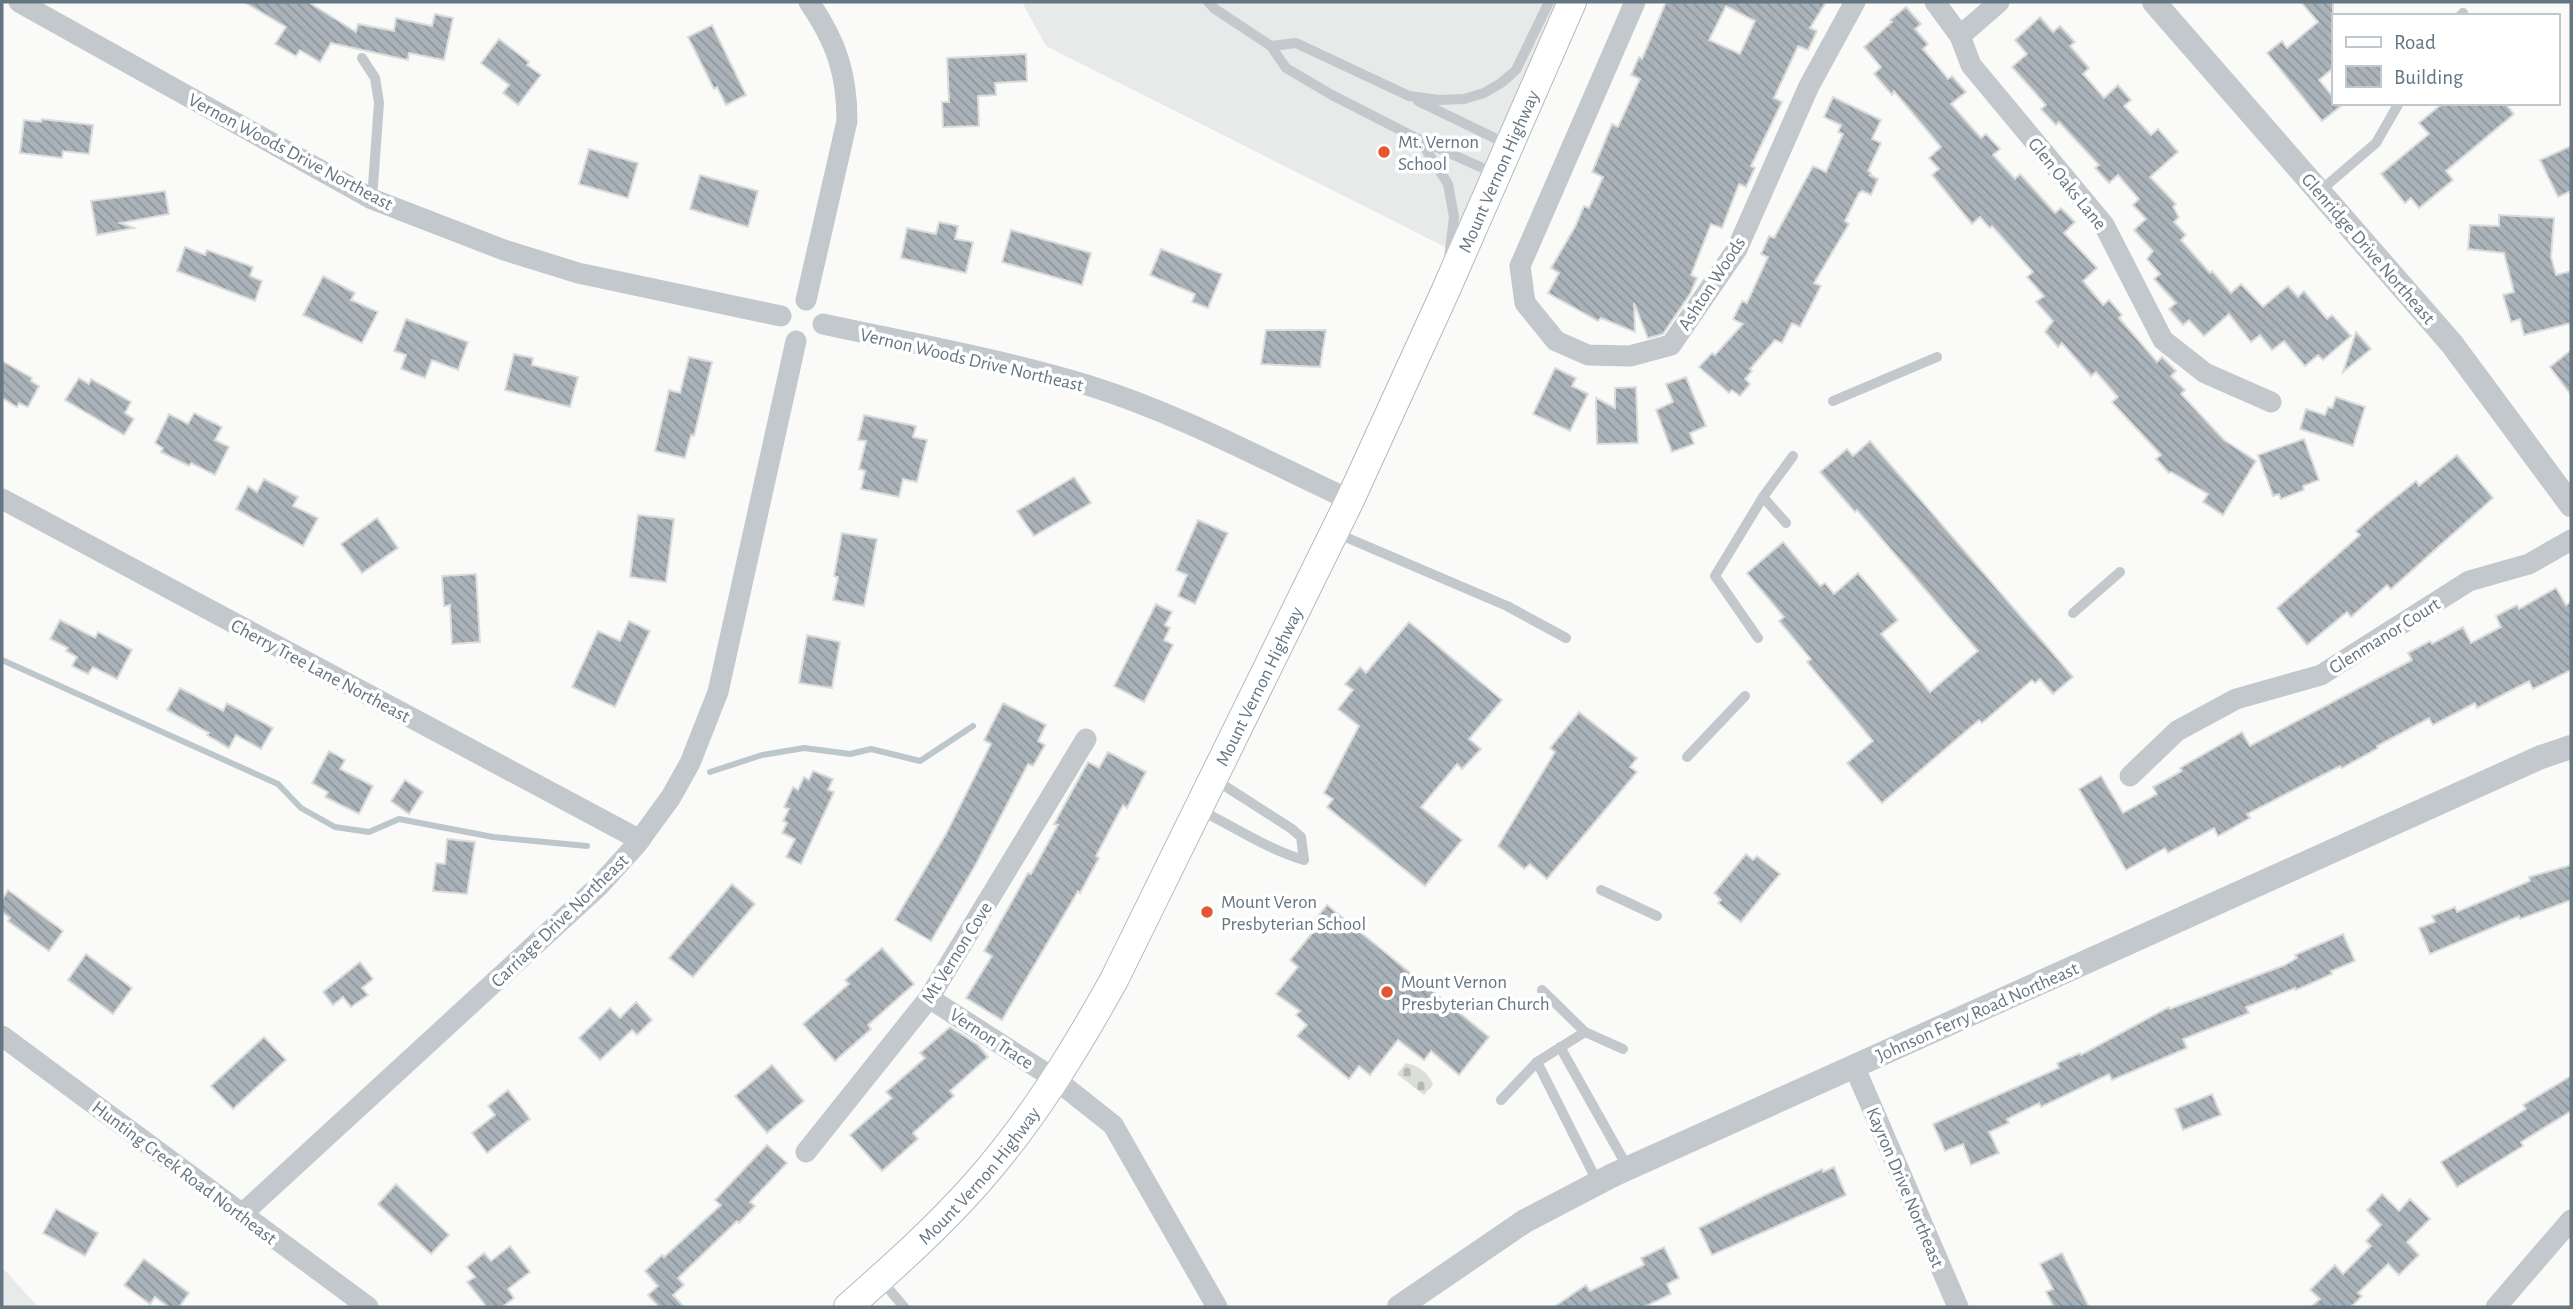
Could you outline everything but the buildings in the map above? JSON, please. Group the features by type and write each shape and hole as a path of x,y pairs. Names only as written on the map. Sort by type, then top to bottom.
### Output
{"main road":[{"name":"Mount Vernon Highway","path":"848,1307 976,1184 1032,1114 1076,1048 1114,980 1350,500 1572,2"}],"street":[{"name":"Vernon Woods Drive Northeast","path":"19,2 372,199 504,250 578,273 781,316"},
{"path":"806,300 847,112 843,71 827,29 809,2"},
{"name":"Ashton Woods","path":"1635,2 1520,266 1525,303 1556,341 1588,355 1629,356 1671,345 1737,249 1808,86 1855,2"},
{"name":"Glen Oaks Lane","path":"1936,2 1960,36 1971,65 2104,225 2163,340 2205,373 2271,402"},
{"path":"1960,36 1999,2"},
{"name":"Glenridge Drive Northeast","path":"2154,2 2452,344 2571,505"},
{"path":"793,300 806,300 818,307 823,324 818,335 796,341 783,329 781,316 793,300"},
{"name":"Vernon Woods Drive Northeast","path":"823,324 1010,364 1089,386 1171,418 1350,500"},
{"name":"Carriage Drive Northeast","path":"242,1214 599,886 640,840 671,797 690,763 718,692 796,341"},
{"name":"Cherry Tree Lane Northeast","path":"2,499 640,840"},
{"name":"Glenmanor Court","path":"2130,776 2177,731 2236,699 2322,675 2469,581 2529,564 2571,540"},
{"name":"Mt Vernon Cove","path":"806,1152 929,998 1086,739"},
{"name":"Johnson Ferry Road Northeast","path":"1399,1307 1525,1222 1628,1168 2529,762 2571,747"},
{"name":"Vernon Trace","path":"929,998 1055,1079 1113,1125 1217,1307"},
{"name":"Hunting Creek Road Northeast","path":"2,1036 368,1307"},
{"name":"Kayron Drive Northeast","path":"1854,1066 1958,1307"},
{"path":"2496,1307 2571,1220"}],"lane":[{"path":"1208,2 1271,47 1286,68 1420,140 1497,174"},
{"path":"1409,96 1439,100 1464,99 1484,93 1501,83 1516,70 1549,2"},
{"path":"1271,47 1296,43 1510,145"},
{"path":"362,58 375,78 379,103 372,199"},
{"path":"2320,191 2376,143 2398,105"},
{"path":"1420,140 1448,184 1454,217 1445,292"},
{"path":"1833,401 1937,357"},
{"path":"1758,638 1715,576 1763,497 1793,456"},
{"path":"1763,497 1786,523"},
{"path":"1334,531 1507,606 1566,638"},
{"path":"2073,613 2120,572"},
{"path":"1687,757 1745,696"},
{"path":"1198,809 1248,833 1276,851 1304,860 1301,837 1292,828 1213,778"},
{"path":"1601,890 1657,916"},
{"path":"1542,990 1585,1032 1623,1049"},
{"path":"1501,1100 1537,1062 1585,1032"},
{"path":"1560,1047 1628,1168"},
{"path":"1537,1062 1598,1183"},
{"path":"880,1279 904,1307"}],"shaded area":[{"name":"Mt. Vernon School","path":"1022,2 1574,2 1467,258 1046,46"},
{"path":"2,1267 38,1307 2,1307"}],"green space":[{"path":"1406,1063 1422,1070 1431,1080 1433,1085 1424,1095 1397,1074"}],"waterway":[{"path":"2,660 278,784 301,808 335,827 369,832 399,819 493,837 587,846"},
{"path":"710,772 762,755 804,748 850,754 871,749 920,761 973,726"}],"place":[{"name":"Mt. Vernon School","path":"1384,152"},
{"name":"Mount Veron Presbyterian School","path":"1207,912"},
{"name":"Mount Vernon Presbyterian Church","path":"1387,992"}]}
